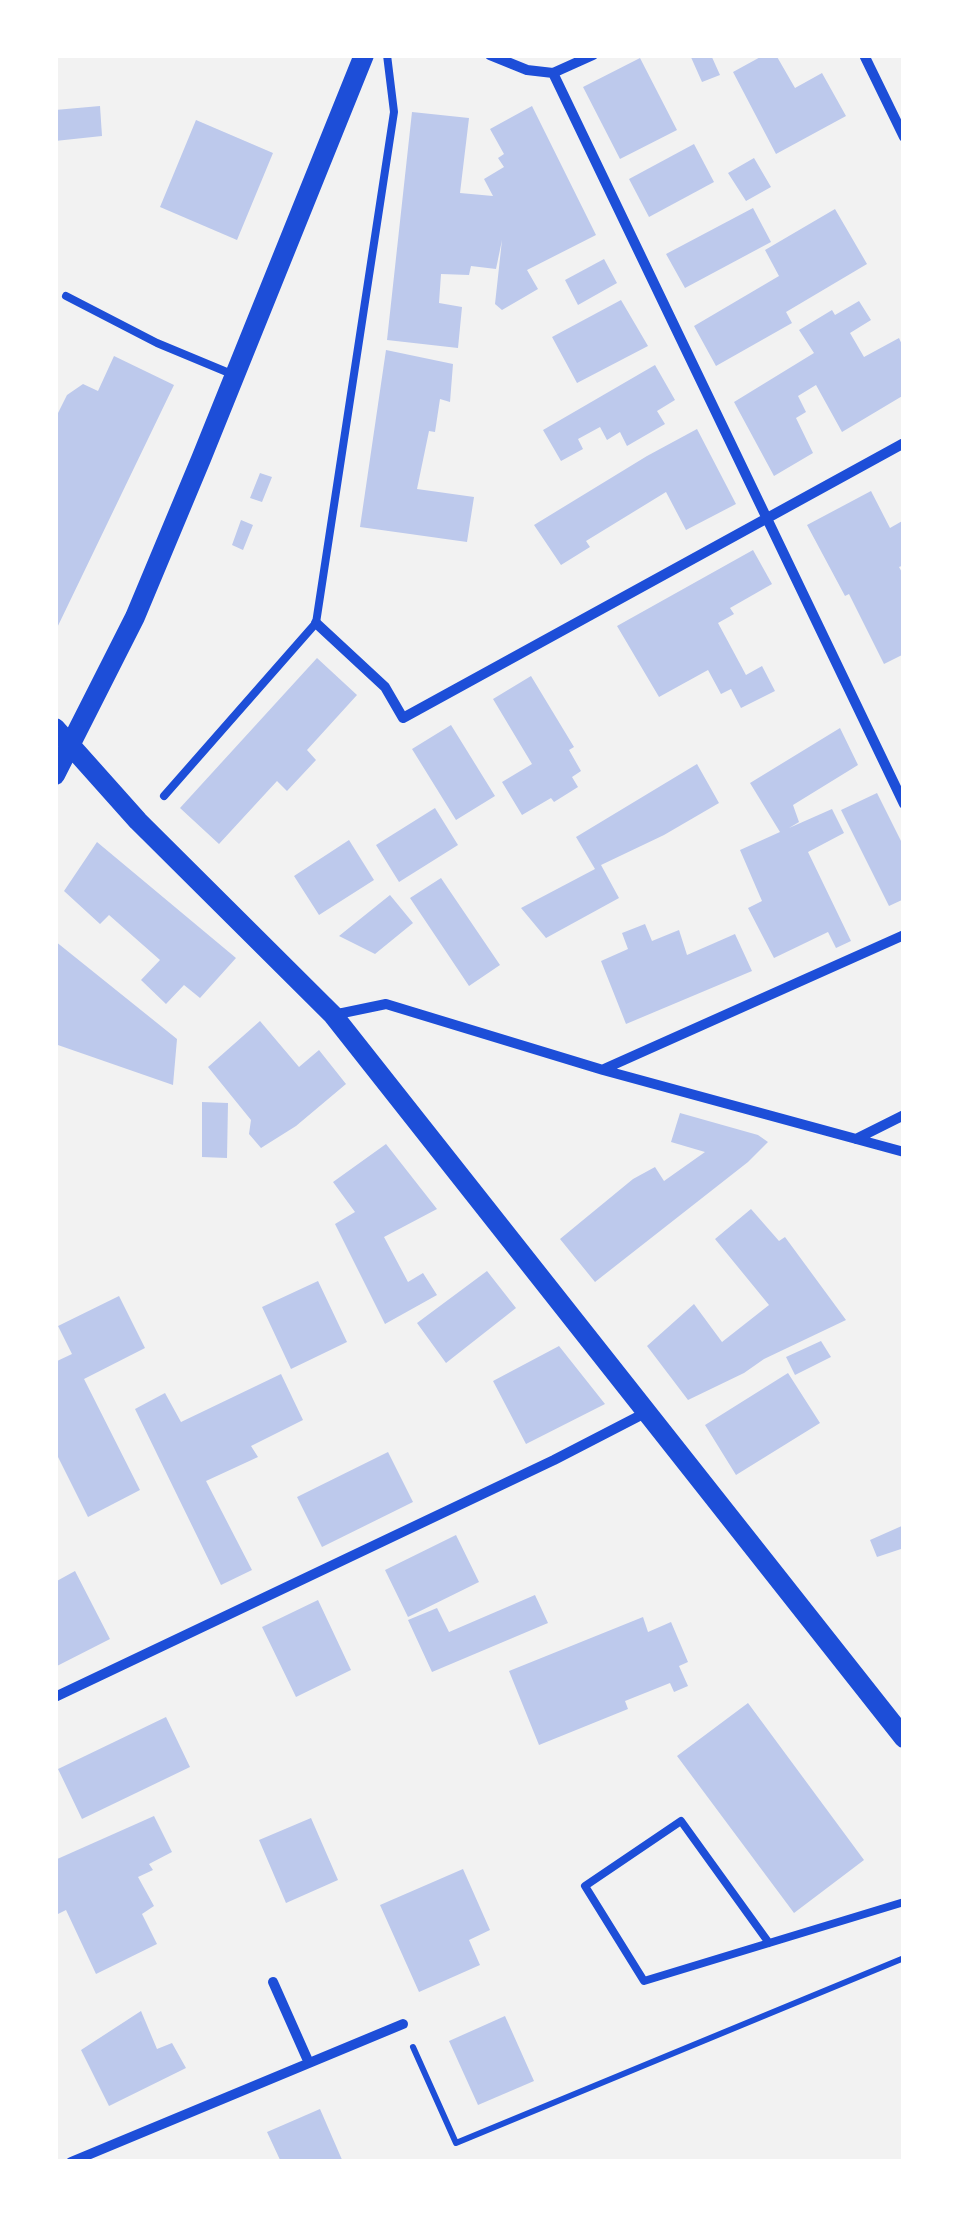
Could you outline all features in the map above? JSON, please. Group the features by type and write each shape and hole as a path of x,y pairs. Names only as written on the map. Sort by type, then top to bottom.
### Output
{"main road":[{"path":"55,774 122,645 364,55"},
{"path":"55,728 138,822 333,1015 904,1738"}],"street":[{"path":"490,55 528,70 553,73 592,55"},
{"path":"864,55 904,137"},
{"path":"553,73 904,804"},
{"path":"316,623 386,687 403,718 904,443"},
{"path":"603,1070 904,935"},
{"path":"333,1015 386,1004 603,1070 904,1152"},
{"path":"855,1139 904,1115"},
{"path":"55,1697 554,1460 645,1412"},
{"path":"274,1982 309,2063"},
{"path":"70,2162 403,2024"}],"lane":[{"path":"164,796 316,623 394,112 387,55"},
{"path":"66,296 157,343 235,375"},
{"path":"769,1944 680,1821 585,1886 644,1981 769,1944 904,1902"}],"path":[{"path":"403,2024 456,2143 904,1958"}],"building":[{"path":"690,55 711,55 720,75 702,82"},
{"path":"764,55 776,55 795,88 822,73 846,116 776,154 733,72"},
{"path":"640,58 677,130 620,159 583,87"},
{"path":"100,106 102,136 55,141 55,110"},
{"path":"532,106 596,235 527,270 538,289 502,310 495,304 502,240 496,269 471,266 469,275 441,274 439,303 462,307 458,348 387,340 412,112 469,118 460,193 493,196 484,179 504,167 498,158 504,154 490,129"},
{"path":"196,120 273,153 237,240 160,207"},
{"path":"694,144 714,182 649,217 629,179"},
{"path":"754,158 771,187 746,201 728,173"},
{"path":"753,208 771,242 685,288 666,254"},
{"path":"835,209 867,264 786,312 792,323 716,366 694,326 779,276 765,250"},
{"path":"604,259 617,283 578,305 565,280"},
{"path":"621,300 648,346 577,383 552,337"},
{"path":"859,301 871,320 850,333 864,357 899,338 904,349 904,395 842,432 816,385 798,396 806,412 796,418 813,453 774,476 734,402 814,353 799,330 832,310 835,315"},
{"path":"386,350 453,364 450,402 440,399 435,432 429,431 417,489 474,497 467,542 360,527"},
{"path":"114,356 174,385 55,632 55,419 67,395 83,384 98,391"},
{"path":"655,365 675,400 657,411 665,424 627,446 620,432 607,440 600,427 578,439 583,449 561,461 543,430"},
{"path":"697,429 736,504 686,530 666,492 586,541 590,547 561,565 534,525"},
{"path":"260,473 272,477 262,502 250,498"},
{"path":"871,491 890,528 904,520 904,565 899,567 904,576 904,654 884,664 849,594 845,596 807,525"},
{"path":"241,520 253,525 243,550 232,545"},
{"path":"753,550 772,584 730,608 734,614 718,623 746,675 762,666 775,691 741,708 731,689 721,694 708,670 659,697 617,626"},
{"path":"317,658 357,695 307,750 316,760 287,791 277,781 219,844 180,808"},
{"path":"531,676 574,747 569,750 581,771 572,777 578,787 522,815 502,782 532,764 493,699"},
{"path":"451,725 495,796 456,820 412,749"},
{"path":"840,728 858,765 793,805 799,822 789,828 832,809 844,833 808,852 851,941 836,948 828,932 774,958 748,908 762,901 740,850 780,832 750,783"},
{"path":"697,764 719,803 601,865 619,898 546,938 521,908 595,869 576,837"},
{"path":"877,793 904,847 904,899 889,906 841,810"},
{"path":"435,808 458,845 399,882 376,845"},
{"path":"349,840 374,880 319,915 294,876"},
{"path":"97,842 236,958 200,998 184,985 166,1004 141,980 160,960 109,915 100,924 64,891"},
{"path":"441,878 500,965 469,986 410,898"},
{"path":"390,895 413,923 375,954 339,936"},
{"path":"645,924 652,941 679,930 687,955 735,934 752,971 626,1024 601,961 628,949 622,933"},
{"path":"55,941 177,1039 173,1085 55,1044"},
{"path":"260,1021 299,1067 319,1050 346,1084 296,1126 261,1148 249,1134 251,1120 208,1067"},
{"path":"202,1102 228,1103 227,1158 202,1157"},
{"path":"680,1113 758,1135 768,1142 595,1282 560,1239 633,1179 655,1167 664,1181 705,1152 671,1142"},
{"path":"386,1144 437,1209 384,1237 408,1282 423,1273 437,1295 385,1324 335,1224 355,1212 333,1182"},
{"path":"751,1209 779,1241 785,1237 846,1320 688,1400 647,1346 694,1304 722,1342 769,1305 715,1239"},
{"path":"487,1271 516,1308 446,1363 417,1323"},
{"path":"318,1281 347,1342 291,1369 262,1307"},
{"path":"119,1296 145,1348 84,1379 140,1490 88,1517 55,1451 55,1362 72,1354 58,1326"},
{"path":"821,1341 831,1357 795,1375 786,1357"},
{"path":"559,1346 605,1404 526,1444 493,1381"},
{"path":"788,1373 820,1423 736,1475 705,1425"},
{"path":"281,1374 303,1420 251,1446 258,1457 206,1481 252,1570 221,1585 135,1409 165,1393 181,1422"},
{"path":"388,1452 413,1502 322,1547 297,1497"},
{"path":"904,1525 904,1548 877,1557 870,1540"},
{"path":"456,1535 479,1582 408,1617 385,1570"},
{"path":"75,1571 110,1639 55,1667 55,1582"},
{"path":"535,1595 548,1623 432,1672 408,1620 437,1608 449,1632"},
{"path":"318,1600 351,1670 296,1697 262,1627"},
{"path":"643,1617 648,1632 671,1622 688,1662 679,1666 688,1686 674,1692 670,1683 625,1701 628,1709 539,1745 509,1671"},
{"path":"748,1703 864,1860 794,1913 677,1756"},
{"path":"166,1717 190,1767 82,1819 58,1769"},
{"path":"154,1816 172,1852 149,1864 153,1870 138,1877 154,1906 142,1914 157,1944 96,1974 66,1910 58,1914 55,1907 55,1860"},
{"path":"311,1818 338,1880 286,1903 259,1840"},
{"path":"463,1869 490,1930 469,1940 480,1965 419,1992 380,1905"},
{"path":"141,2011 157,2049 172,2043 186,2068 109,2106 81,2050"},
{"path":"505,2016 534,2081 478,2105 449,2041"},
{"path":"320,2109 343,2162 281,2162 267,2132"}]}
